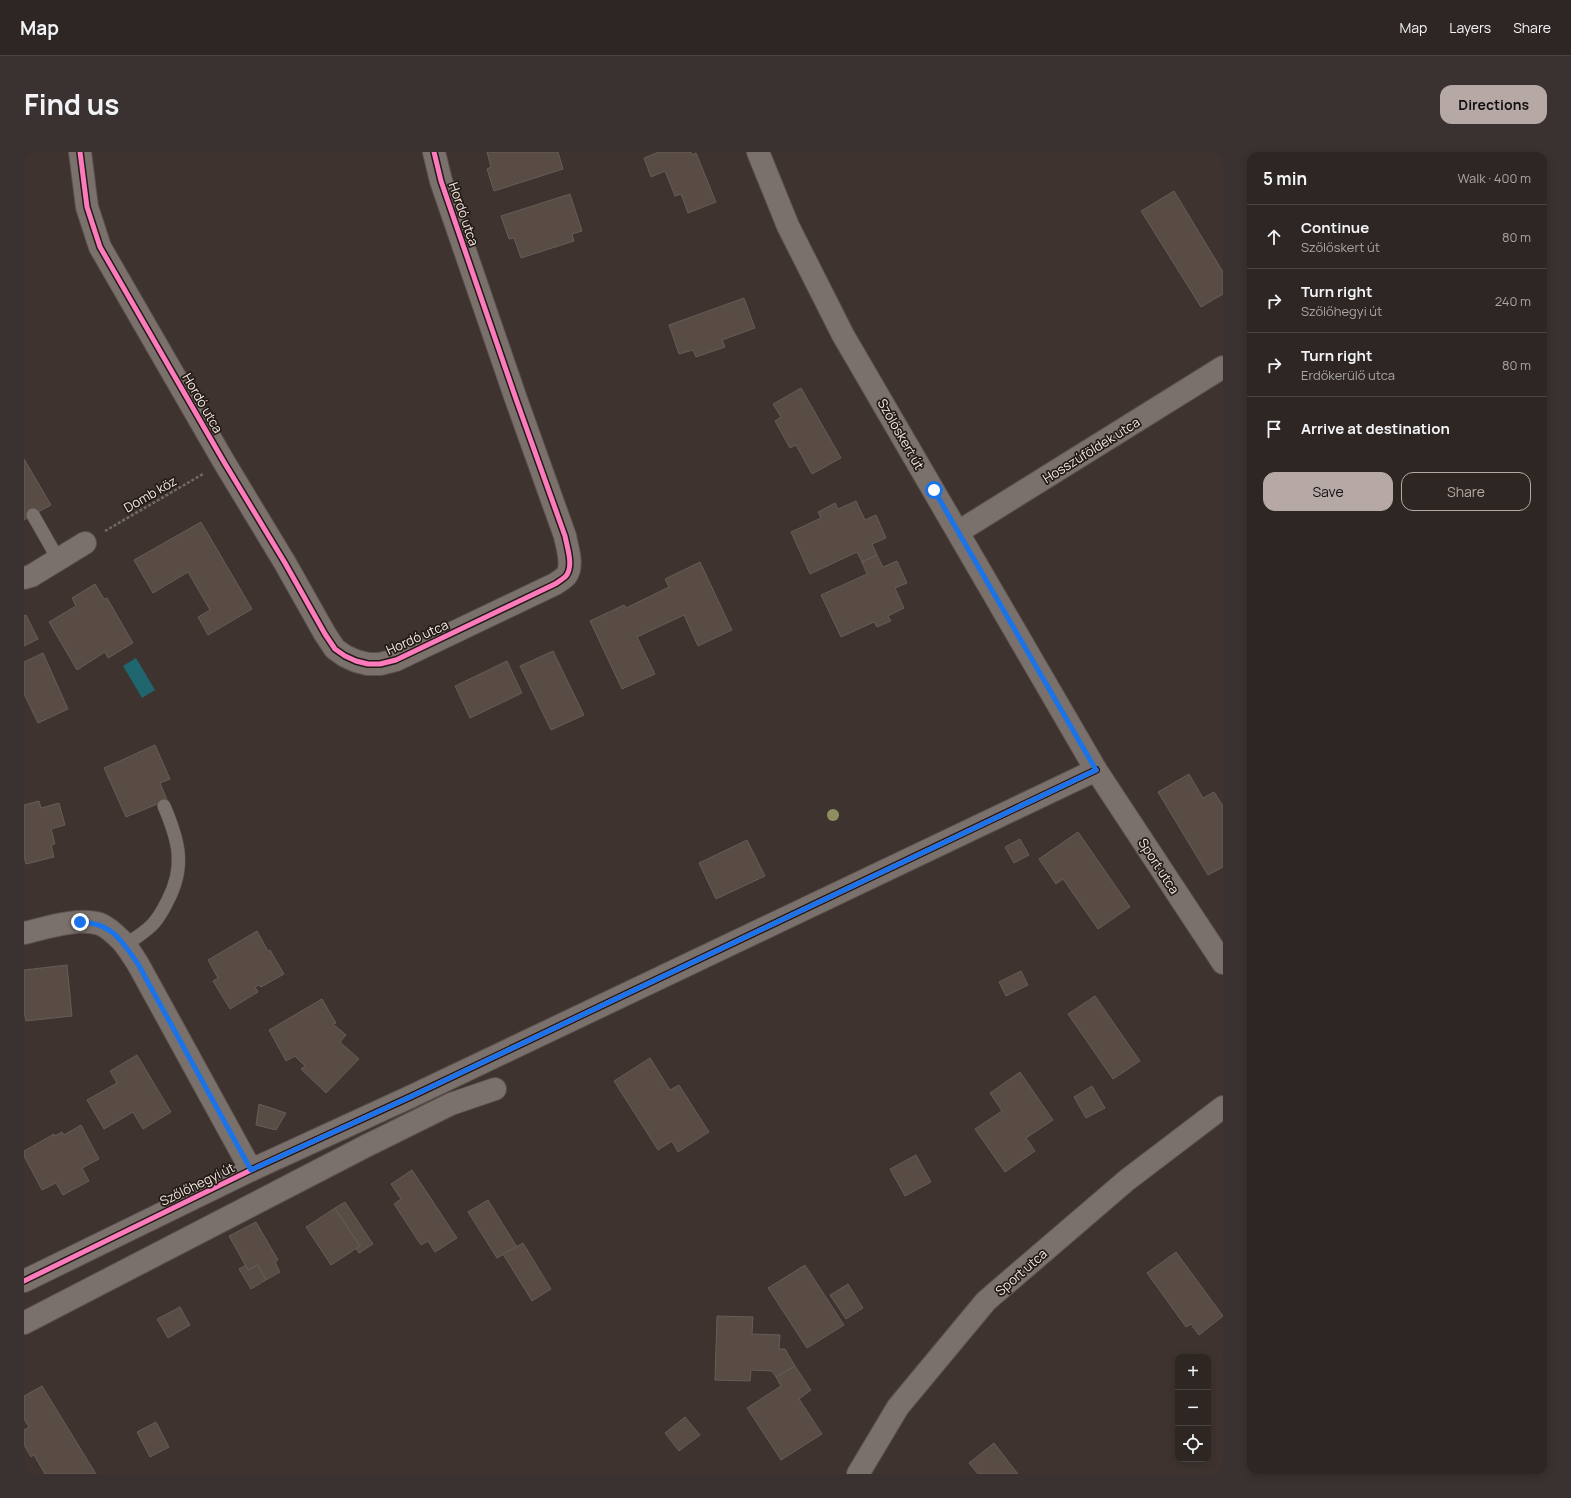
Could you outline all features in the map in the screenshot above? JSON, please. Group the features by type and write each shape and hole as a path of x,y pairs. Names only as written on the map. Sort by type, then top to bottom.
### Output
{"street":[{"name":"Hordó utca","path":"80,152 87,207 100,247 325,634 336,649 345,656 368,664 380,664 396,660 555,584 566,577 568,570 569,561 565,536 441,181 434,152"},
{"name":"Szőlőskert út","path":"758,152 788,226 843,336 1096,770"},
{"name":"Hosszúföldek utca","path":"958,532 1223,367"},
{"path":"24,578 31,576 85,543"},
{"name":"Sport utca","path":"1096,770 1223,963"},
{"name":"Szőlőhegyi út","path":"24,1281 251,1170 424,1090 1096,770"},
{"path":"24,933 72,923 92,922 110,930 125,945 138,964 251,1170"},
{"path":"24,1323 366,1146 451,1104 495,1089"},
{"name":"Sport utca","path":"858,1474 898,1407 986,1301 1127,1180 1223,1107"}],"lane":[{"path":"33,515 58,559"},
{"path":"125,945 153,925 166,906 178,878 179,850 173,827 164,806"}],"water":[{"path":"136,658 155,690 142,698 123,666"}],"building":[{"path":"487,152 558,152 563,169 494,191 487,169 491,167"},
{"path":"659,152 691,152 692,155 696,153 716,202 688,213 681,194 675,196 665,171 651,177 644,158"},
{"path":"1174,191 1223,272 1223,294 1201,307 1141,211"},
{"path":"570,194 582,231 572,234 574,241 521,258 514,238 509,239 501,216"},
{"path":"744,298 755,328 722,340 725,347 696,357 693,350 679,354 669,325"},
{"path":"801,388 841,458 812,474 796,445 790,448 775,421 781,417 773,404"},
{"path":"24,459 51,505 24,520"},
{"path":"856,501 865,520 876,515 886,538 872,544 877,555 862,562 857,552 810,574 791,532 821,518 818,512 835,503 838,509"},
{"path":"201,522 252,609 208,635 198,617 210,610 188,572 153,593 134,560"},
{"path":"877,555 883,567 897,561 907,583 895,588 904,608 888,616 891,621 877,627 874,622 841,637 821,595 867,574 862,562"},
{"path":"700,562 732,630 698,646 684,615 637,637 655,674 622,689 590,621 624,605 626,608 669,587 665,579"},
{"path":"95,584 104,599 107,598 133,643 108,658 105,652 77,670 49,622 76,606 72,598"},
{"path":"26,615 38,639 24,646 24,616"},
{"path":"553,651 584,715 551,730 520,666"},
{"path":"43,653 68,709 38,723 24,694 24,662"},
{"path":"507,661 522,693 470,718 455,686"},
{"path":"155,745 170,779 160,783 167,800 126,817 104,768"},
{"path":"1189,774 1203,798 1214,792 1223,806 1223,867 1208,875 1158,792"},
{"path":"39,801 41,808 59,803 65,825 51,829 55,844 51,845 54,857 26,864 24,856 24,805"},
{"path":"1078,832 1130,907 1098,929 1063,879 1056,884 1039,859"},
{"path":"1020,839 1029,855 1014,863 1005,847"},
{"path":"747,840 765,876 716,899 699,863"},
{"path":"257,931 268,951 270,950 284,974 261,987 259,985 255,987 258,992 230,1009 213,981 218,978 208,960"},
{"path":"67,965 72,1016 26,1021 24,1011 24,970"},
{"path":"1021,971 1028,985 1006,996 999,982"},
{"path":"1095,996 1140,1061 1113,1079 1068,1014"},
{"path":"322,999 336,1023 333,1024 346,1035 340,1042 359,1059 326,1093 301,1069 305,1066 295,1056 286,1061 269,1030"},
{"path":"137,1055 171,1112 143,1129 133,1112 104,1129 87,1100 117,1083 110,1071"},
{"path":"650,1058 670,1090 679,1085 709,1132 678,1152 672,1141 658,1150 614,1081"},
{"path":"1020,1072 1053,1120 1026,1138 1035,1151 1005,1172 975,1129 1002,1111 990,1093"},
{"path":"1092,1086 1105,1108 1086,1118 1074,1097"},
{"path":"259,1104 286,1113 276,1130 256,1125"},
{"path":"81,1125 99,1159 82,1168 89,1181 63,1195 56,1183 42,1190 24,1156 24,1151 54,1134 55,1136 62,1132 64,1135"},
{"path":"916,1155 931,1182 905,1196 890,1169"},
{"path":"412,1170 457,1238 435,1252 428,1241 421,1245 394,1204 401,1199 391,1184"},
{"path":"488,1200 517,1247 497,1258 468,1212"},
{"path":"345,1202 373,1244 359,1253 356,1248 360,1246 335,1208"},
{"path":"335,1208 360,1246 331,1265 306,1227"},
{"path":"256,1222 278,1260 275,1262 280,1272 266,1280 258,1265 248,1270 229,1236"},
{"path":"523,1243 551,1289 532,1301 503,1254"},
{"path":"1176,1252 1223,1316 1199,1335 1191,1324 1186,1327 1147,1273"},
{"path":"246,1265 248,1270 258,1265 266,1280 251,1289 239,1269"},
{"path":"805,1265 844,1325 807,1348 768,1288"},
{"path":"848,1284 863,1308 846,1319 830,1295"},
{"path":"180,1307 190,1325 168,1338 157,1319"},
{"path":"717,1316 753,1317 752,1334 780,1335 779,1349 785,1349 795,1366 776,1377 772,1371 751,1370 750,1381 715,1380"},
{"path":"795,1366 811,1390 799,1399 822,1434 781,1460 747,1408 781,1386 776,1377"},
{"path":"42,1386 96,1474 45,1474 34,1455 31,1457 24,1445 24,1430 29,1427 24,1419 24,1396"},
{"path":"685,1417 700,1435 679,1451 665,1433"},
{"path":"156,1422 169,1447 150,1457 137,1432"},
{"path":"994,1443 1018,1474 978,1474 969,1463"}],"cycle path":[{"path":"80,152 87,207 100,247 325,634 335,649 345,656 368,664 380,664 396,660 555,584 566,576 570,567 565,536 441,181 434,152"},
{"path":"24,1281 251,1170 410,1097 1096,770"}],"route":[{"path":"80,922 92,922 110,930 122,942 138,964 251,1170 410,1097 1096,770 934,490"}]}
